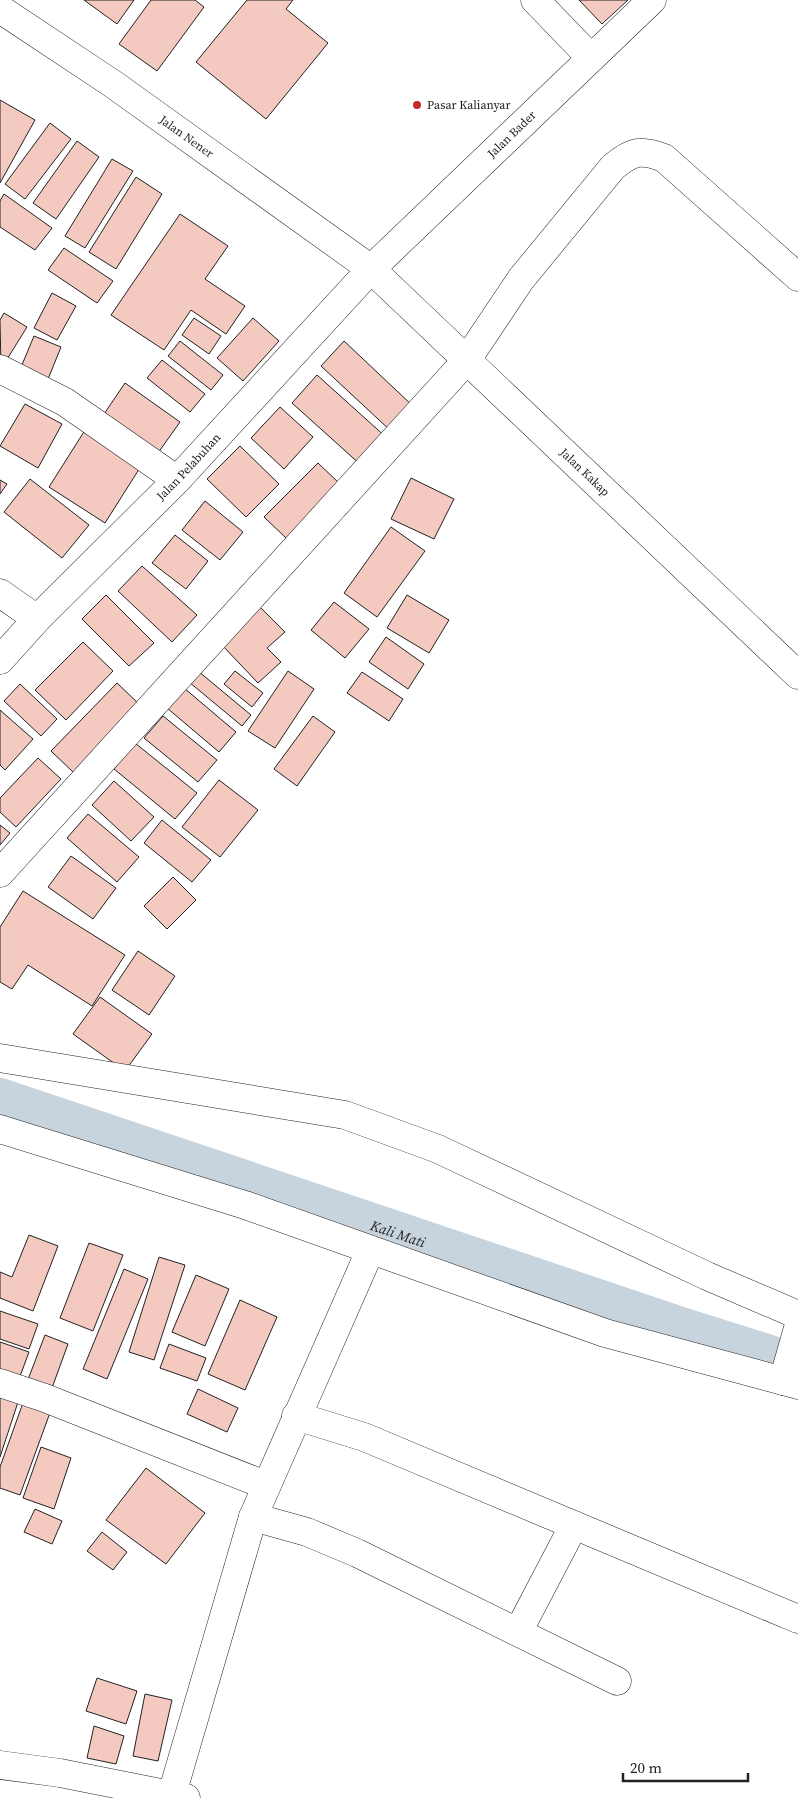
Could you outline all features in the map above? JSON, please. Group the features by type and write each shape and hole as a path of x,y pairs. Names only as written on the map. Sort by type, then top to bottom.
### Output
{"street":[{"path":"535,0 591,58"},
{"name":"Jalan Bader","path":"370,269 652,0"},
{"name":"Jalan Nener","path":"0,9 113,84 370,269"},
{"path":"0,872 466,361 521,279 613,167 623,158 637,152 646,152 664,158 798,278"},
{"name":"Jalan Kakap","path":"370,269 798,675"},
{"name":"Jalan Pelabuhan","path":"0,660 37,619 177,480 370,269"},
{"path":"0,369 65,402 177,480"},
{"path":"0,593 37,619"},
{"path":"0,1058 345,1115 438,1149 707,1276 798,1315"},
{"path":"0,1129 245,1205 605,1333 789,1378 798,1328"},
{"path":"0,1765 60,1773 179,1796 253,1517 265,1485 370,1251"},
{"path":"0,1384 45,1398 265,1485"},
{"path":"296,1416 364,1437 798,1619"},
{"path":"253,1517 337,1544 617,1681"},
{"path":"518,1632 574,1525"}],"building":[{"path":"84,0 134,0 117,24"},
{"path":"151,0 195,0 204,7 157,71 119,44"},
{"path":"247,0 293,0 286,9 328,43 266,119 196,62"},
{"path":"579,0 628,0 602,24"},
{"path":"0,100 35,120 0,183"},
{"path":"50,123 71,139 25,199 5,184"},
{"path":"77,141 99,157 56,219 33,203"},
{"path":"112,159 133,171 85,248 65,236"},
{"path":"136,177 162,194 116,269 89,252"},
{"path":"4,194 52,228 35,250 0,227 0,201"},
{"path":"180,214 228,246 205,279 245,306 226,334 191,310 164,350 111,315"},
{"path":"64,248 113,281 97,303 48,270"},
{"path":"52,293 76,306 57,340 34,328"},
{"path":"4,313 27,327 1,369 0,320"},
{"path":"194,318 221,336 209,354 182,335"},
{"path":"253,318 279,341 243,381 217,358"},
{"path":"34,336 61,347 46,384 19,372"},
{"path":"180,341 223,375 211,390 168,356"},
{"path":"344,341 415,408 392,432 321,366"},
{"path":"162,360 205,394 190,412 147,378"},
{"path":"317,375 387,438 362,466 292,403"},
{"path":"125,383 180,422 158,453 104,414"},
{"path":"25,404 62,424 38,468 0,446"},
{"path":"280,407 313,437 284,469 251,438"},
{"path":"87,427 143,463 105,523 49,487"},
{"path":"240,446 279,484 246,517 207,479"},
{"path":"318,463 340,484 286,538 264,517"},
{"path":"411,478 454,499 434,539 391,519"},
{"path":"30,479 89,525 62,558 4,512"},
{"path":"0,480 7,484 0,494"},
{"path":"205,501 243,532 220,560 182,530"},
{"path":"391,527 425,551 377,617 344,593"},
{"path":"175,535 208,561 186,589 152,563"},
{"path":"142,566 197,615 172,642 118,591"},
{"path":"106,595 154,643 129,666 82,619"},
{"path":"407,595 449,620 429,653 387,628"},
{"path":"334,602 369,629 345,658 311,630"},
{"path":"260,607 285,632 267,648 281,662 258,683 221,644"},
{"path":"386,637 424,664 408,689 369,662"},
{"path":"83,642 113,671 66,720 35,690"},
{"path":"198,671 251,715 242,726 189,682"},
{"path":"235,671 263,693 252,707 224,684"},
{"path":"288,671 314,689 275,748 248,731"},
{"path":"362,672 403,699 389,721 347,693"},
{"path":"117,683 139,704 73,772 51,751"},
{"path":"20,684 57,719 41,736 4,701"},
{"path":"184,688 236,732 219,752 167,708"},
{"path":"0,710 33,739 5,770 0,765"},
{"path":"163,716 217,760 198,782 144,738"},
{"path":"313,716 335,732 297,786 274,769"},
{"path":"135,743 197,793 175,819 114,769"},
{"path":"38,758 61,779 16,827 0,812 0,798"},
{"path":"219,780 258,810 220,857 182,827"},
{"path":"114,781 154,817 131,841 92,805"},
{"path":"88,814 139,857 117,882 67,838"},
{"path":"162,820 211,860 192,882 144,843"},
{"path":"0,825 10,833 0,845"},
{"path":"71,856 116,888 93,919 48,887"},
{"path":"173,877 196,900 167,929 144,906"},
{"path":"23,891 125,955 92,1006 28,965 12,989 0,982 0,927"},
{"path":"138,951 175,976 149,1015 112,990"},
{"path":"100,997 152,1034 125,1071 73,1034"},
{"path":"29,1235 58,1246 33,1311 0,1298 0,1272 12,1277"},
{"path":"89,1243 123,1255 93,1331 60,1318"},
{"path":"159,1257 185,1265 154,1360 129,1352"},
{"path":"124,1269 148,1279 107,1379 83,1369"},
{"path":"196,1275 229,1289 205,1346 172,1332"},
{"path":"240,1300 277,1317 245,1390 208,1374"},
{"path":"0,1311 38,1324 29,1349 0,1339"},
{"path":"45,1335 68,1344 48,1399 24,1390"},
{"path":"0,1342 29,1352 16,1387 0,1382"},
{"path":"169,1344 206,1358 197,1381 160,1368"},
{"path":"198,1389 238,1408 227,1432 187,1414"},
{"path":"0,1393 19,1399 0,1457"},
{"path":"24,1400 51,1410 20,1495 0,1488 0,1467"},
{"path":"41,1447 71,1458 54,1509 23,1498"},
{"path":"146,1468 205,1513 166,1564 106,1520"},
{"path":"35,1509 62,1521 52,1544 24,1532"},
{"path":"102,1532 127,1552 113,1570 87,1551"},
{"path":"97,1678 137,1691 126,1724 86,1711"},
{"path":"145,1694 172,1700 158,1761 133,1756"},
{"path":"94,1726 124,1736 116,1764 87,1758"}],"waterway":[{"name":"Kali Mati","path":"0,1100 681,1329 798,1366"}],"place":[{"name":"Pasar Kalianyar","path":"417,105"}]}
